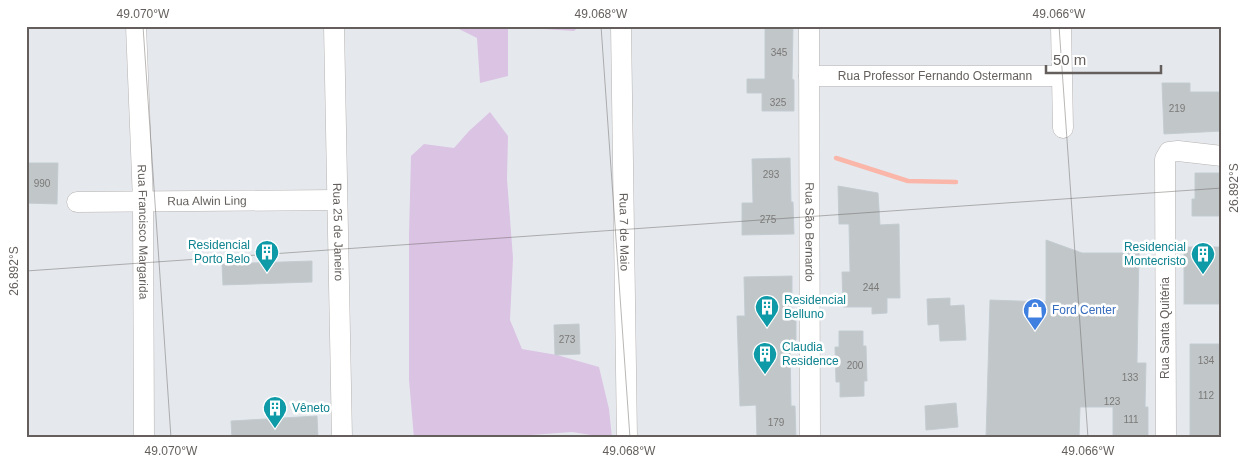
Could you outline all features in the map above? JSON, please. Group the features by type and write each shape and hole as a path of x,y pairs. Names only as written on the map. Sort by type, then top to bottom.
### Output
{"street":[{"name":"Rua Francisco Margarida","path":"136,26 143,201 144,438"},
{"name":"Rua 25 de Janeiro","path":"334,26 342,438"},
{"name":"Rua 7 de Maio","path":"621,26 627,438"},
{"name":"Rua São Bernardo","path":"809,26 810,438"},
{"path":"1061,26 1063,128"},
{"name":"Rua Professor Fernando Ostermann","path":"809,76 1061,76"},
{"name":"Rua Santa Quitéria","path":"1166,438 1165,159 1169,152 1178,151 1222,156"},
{"name":"Rua Alwin Ling","path":"77,202 337,200"}],"shaded area":[{"path":"453,26 508,26 508,76 480,83 477,38"},
{"path":"542,26 580,26 574,31 543,29"},
{"path":"490,112 508,136 507,179 513,258 510,320 522,349 557,355 599,367 609,409 612,438 591,438 591,435 572,432 518,436 518,438 414,438 409,380 411,156 424,144 454,148"}],"building":[{"path":"765,26 793,26 792,79 794,80 794,111 762,111 762,93 747,93 747,79 765,79"},
{"path":"1162,83 1190,83 1190,92 1221,92 1222,131 1164,134"},
{"path":"790,158 794,234 742,235 742,203 753,203 752,159"},
{"path":"26,163 58,163 57,204 26,203"},
{"path":"1195,173 1221,173 1222,216 1192,216 1192,199 1195,199"},
{"path":"838,186 878,193 880,225 899,224 900,298 887,298 887,313 872,314 872,307 843,307 842,272 850,272 849,224 839,224"},
{"path":"1046,240 1082,253 1139,253 1137,363 1146,363 1145,407 1148,407 1148,438 1113,438 1113,407 1080,407 1079,438 986,438 990,300 1046,302"},
{"name":"Residencial Montecristo","path":"1184,247 1222,247 1222,304 1184,304"},
{"name":"Residencial Porto Belo","path":"312,261 312,282 223,285 222,264"},
{"path":"792,276 792,314 796,314 796,340 790,340 791,406 795,406 796,438 757,438 756,405 740,406 737,316 745,316 744,277"},
{"path":"950,298 950,306 964,305 966,340 940,341 939,324 928,325 927,299"},
{"path":"579,324 580,354 555,355 554,325"},
{"path":"839,331 863,331 863,346 866,346 867,381 864,381 864,396 840,397 840,382 836,382 835,347 839,347"},
{"path":"1190,344 1222,344 1222,437 1190,438"},
{"path":"956,403 958,427 926,430 925,406"},
{"name":"Vêneto","path":"317,416 318,438 232,438 231,421"}],"waterway":[{"path":"836,158 908,181 956,182"}],"place":[{"name":"Residencial Porto Belo","path":"267,273"},
{"name":"Residencial Montecristo","path":"1203,275"},
{"name":"Residencial Belluno","path":"767,328"},
{"name":"Ford Center","path":"1035,331"},
{"name":"Claudia Residence","path":"765,375"},
{"name":"Vêneto","path":"275,429"}]}
